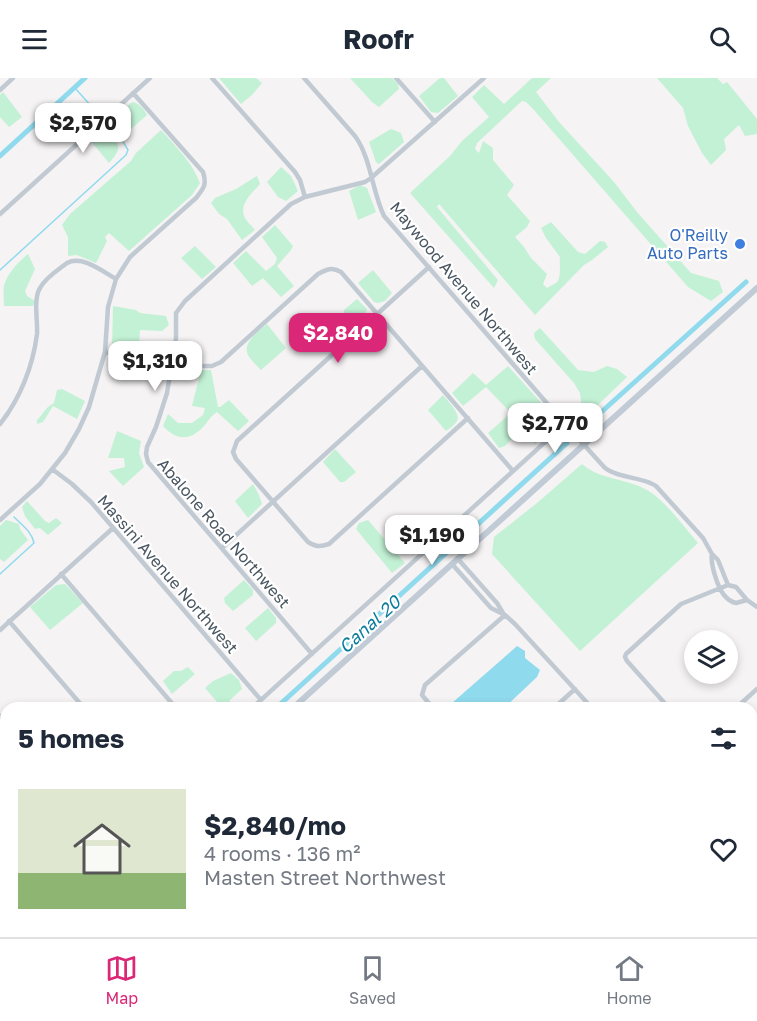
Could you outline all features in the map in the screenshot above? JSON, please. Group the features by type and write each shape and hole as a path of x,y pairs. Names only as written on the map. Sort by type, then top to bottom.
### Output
{"main road":[{"path":"300,702 757,288"}],"street":[{"path":"0,90 13,78"},
{"path":"0,214 150,78"},
{"path":"212,78 295,172 305,197"},
{"name":"Maywood Avenue Northwest","path":"304,78 361,145 384,216 565,424 610,472 648,481 656,486 703,538 718,560 728,585"},
{"path":"396,78 435,122"},
{"name":"Abalone Road Northwest","path":"312,654 147,462 147,447 167,393 176,336 176,313 180,306 291,204 305,197 364,182 371,178 484,78"},
{"path":"0,520 39,485 65,453 79,429 89,407 105,352 108,307 116,279 130,257 204,189 203,172 133,93"},
{"path":"0,424 27,377 37,334 37,295 44,283 70,261 83,262 116,279"},
{"path":"429,267 237,441 233,452 236,459 308,542 315,547 321,547 329,544 468,418"},
{"path":"105,352 212,366 221,362 316,276 326,269 335,269 341,272 513,471"},
{"path":"222,548 422,366"},
{"path":"259,702 565,424"},
{"name":"Massini Avenue Northwest","path":"52,469 91,502 261,700"},
{"path":"0,630 113,528"},
{"path":"712,554 711,563 723,593 732,602 747,600"},
{"path":"458,559 505,615 587,702"},
{"path":"452,564 491,608 505,615"},
{"path":"61,574 171,702"},
{"path":"664,702 627,661 626,654 681,604 728,585 736,587 747,600 757,607"},
{"path":"428,702 422,695 425,686 505,615"},
{"path":"9,621 79,702"},
{"path":"561,702 575,689"},
{"path":"743,702 757,690"}],"green space":[{"path":"219,78 256,78 262,83 241,104"},
{"path":"350,78 392,78 398,84 399,89 379,107"},
{"path":"440,78 444,78 458,96 438,113 431,112 419,96"},
{"path":"532,78 551,78 536,92 559,122 614,182 637,212 691,273 719,281 723,292 711,301 688,287 534,110 522,101 477,143 475,149 479,153 483,141 493,148 493,160 514,185 507,195 530,221 527,227 515,237 547,274 543,284 547,288 558,281 560,257 541,228 551,222 578,252 585,254 600,241 605,242 608,247 584,265 535,315 439,204 437,207 498,280 494,288 410,193 489,117 472,97 484,85 504,104"},
{"path":"657,78 717,78 723,84 727,82 757,119 757,134 745,136 739,125 724,139 726,150 711,165 688,126 683,108"},
{"path":"3,92 22,117 9,127 0,117 0,95"},
{"path":"132,102 141,107 147,115 124,135 113,119"},
{"path":"104,128 118,145 117,152 109,163 90,140"},
{"path":"391,129 401,133 404,142 379,164 376,162 369,142"},
{"path":"161,130 197,175 200,183 192,195 129,251 109,233 105,237 107,241 96,263 77,255 68,256 68,237 62,225 70,214 131,161 136,153"},
{"path":"281,167 291,176 298,191 286,201 278,197 267,182"},
{"path":"257,176 260,184 243,208 245,218 255,230 242,240 227,219 219,214 211,203 215,198"},
{"path":"360,185 367,188 376,212 358,220 349,191"},
{"path":"275,225 293,246 277,266 294,286 281,297 263,278 252,286 233,263 246,251 266,271 275,264 277,258 262,237"},
{"path":"195,246 216,267 202,279 181,258"},
{"path":"28,254 35,269 25,291 27,296 35,301 33,306 4,306 5,282 13,268"},
{"path":"373,270 392,293 385,301 378,303 374,302 358,283"},
{"path":"357,299 367,309 360,321 349,329 344,319 344,310"},
{"path":"113,306 136,310 140,313 166,316 169,325 162,331 140,330 139,350 112,346"},
{"path":"267,324 286,348 261,370 248,355 247,346 259,330"},
{"path":"540,328 578,370 594,372 607,366 617,369 627,377 576,426 570,422 574,415 578,415 582,410 580,393 535,339 534,333"},
{"path":"508,366 555,420 554,427 535,444 521,428 505,446 499,448 488,433 511,413 486,387 463,406 452,393 473,373 486,385"},
{"path":"201,370 211,370 218,407 229,400 249,421 238,431 217,412 199,431 189,437 178,437 163,426 168,414 178,423 192,423 203,415 205,408 192,406"},
{"path":"62,389 85,401 77,419 53,406 43,422 37,424 37,420 54,403 57,390"},
{"path":"443,395 458,418 455,424 446,431 428,410"},
{"path":"117,431 141,441 139,453 144,467 123,486 109,471 125,467 124,458 108,458"},
{"path":"335,449 356,472 344,482 340,482 323,462"},
{"path":"582,464 597,473 639,486 654,494 698,543 580,651 492,554 494,537"},
{"path":"253,484 262,504 248,518 235,501"},
{"path":"27,501 45,521 49,523 56,518 62,523 48,535 40,528 35,529 25,516 22,507"},
{"path":"6,520 19,524 28,540 4,562 0,559 0,526"},
{"path":"368,520 405,563 392,573 356,529 359,523"},
{"path":"244,580 253,590 253,595 233,611 225,603 224,598"},
{"path":"65,584 83,603 50,630 30,607 56,585"},
{"path":"268,608 276,618 276,623 256,641 245,628"},
{"path":"188,667 195,674 172,694 163,681 174,671 181,671"},
{"path":"231,673 239,680 242,689 230,702 217,702 205,688 213,681"}],"water":[{"path":"517,646 525,651 525,658 540,670 537,677 510,702 453,702"}],"waterway":[{"path":"0,156 85,78"},
{"path":"75,88 99,115"},
{"path":"0,270 126,155 128,150 109,126"},
{"name":"Canal 20","path":"598,415 746,282"},
{"name":"Canal 20","path":"283,702 567,443"},
{"path":"0,574 34,543 29,532 14,517"}],"place":[{"name":"O'Reilly Auto Parts","path":"740,244"}]}
